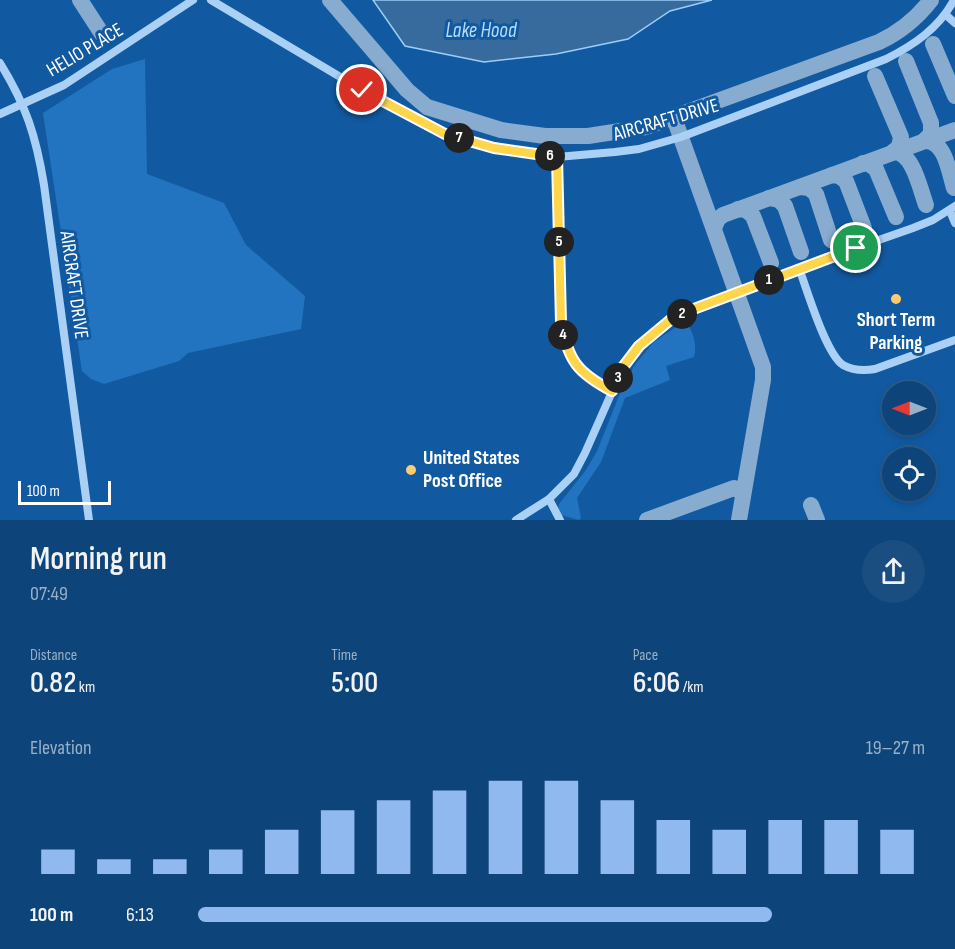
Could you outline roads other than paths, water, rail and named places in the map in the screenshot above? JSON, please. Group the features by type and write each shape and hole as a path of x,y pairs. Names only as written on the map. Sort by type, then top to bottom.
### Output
{"street":[{"name":"HELIO PLACE","path":"0,114 64,85 193,0"},
{"name":"AIRCRAFT DRIVE","path":"211,0 384,103 445,134 494,148 557,157 639,149 681,137 886,59 906,49 927,33 946,15 954,0"},
{"path":"946,15 955,23"},
{"name":"AIRCRAFT DRIVE","path":"0,63 23,103 37,144 89,520"},
{"path":"557,157 563,338 574,362 582,372 591,380 612,391"},
{"path":"516,520 549,499 574,474 623,367 639,346 675,316 799,268 913,228 953,208 955,223"},
{"path":"799,268 830,350 836,359 851,369 862,371 875,369 955,340"},
{"path":"549,499 560,520"}],"water":[{"name":"Lake Hood","path":"373,0 712,0 670,11 628,39 556,54 484,62 405,46"}],"place":[{"name":"Short Term Parking","path":"896,299"},
{"name":"United States Post Office","path":"411,470"}]}
